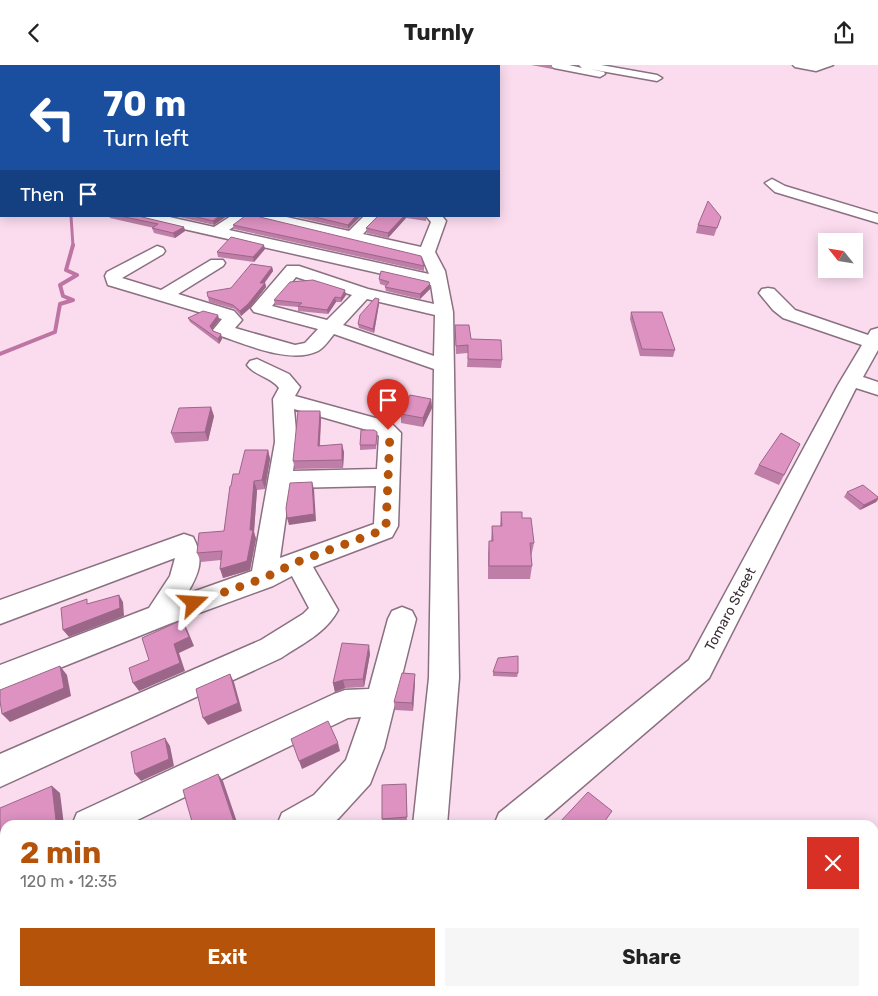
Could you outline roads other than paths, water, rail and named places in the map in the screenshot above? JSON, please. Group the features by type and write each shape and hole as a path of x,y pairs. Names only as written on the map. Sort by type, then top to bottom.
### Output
{"street":[{"path":"554,65 627,79"},
{"path":"584,65 657,78"},
{"path":"798,65 816,68 828,65"},
{"path":"772,183 780,189 878,219"},
{"path":"149,217 438,281"},
{"path":"216,232 240,217"},
{"path":"269,217 286,219 427,253 435,261 444,312 444,678 430,820"},
{"path":"352,236 372,217"},
{"path":"427,253 439,221 434,217"},
{"path":"157,251 113,276 114,281 228,315 233,320 222,330 295,351 312,347 363,293"},
{"path":"164,296 217,263"},
{"path":"444,312 363,293 293,270 260,307 331,327 444,367"},
{"path":"768,293 778,306 789,314 876,338"},
{"name":"Tomaro Street","path":"517,820 699,669 852,379 876,338"},
{"path":"258,365 287,382 290,387 283,399 286,442 264,578"},
{"path":"852,379 878,389"},
{"path":"0,679 159,616 264,578 297,562 383,530 386,526 390,433 388,430 283,399"},
{"path":"279,480 388,477"},
{"path":"0,611 184,544 189,551 187,569 159,616"},
{"path":"0,771 270,649 313,622 324,610 297,562"},
{"path":"303,820 326,807 358,772 368,748 402,619"},
{"path":"100,820 345,705 380,702"}],"waterway":[{"path":"71,217 73,245"},
{"path":"0,354 55,332 60,304 73,300 63,296 60,285 77,275 66,270 73,245"}]}
